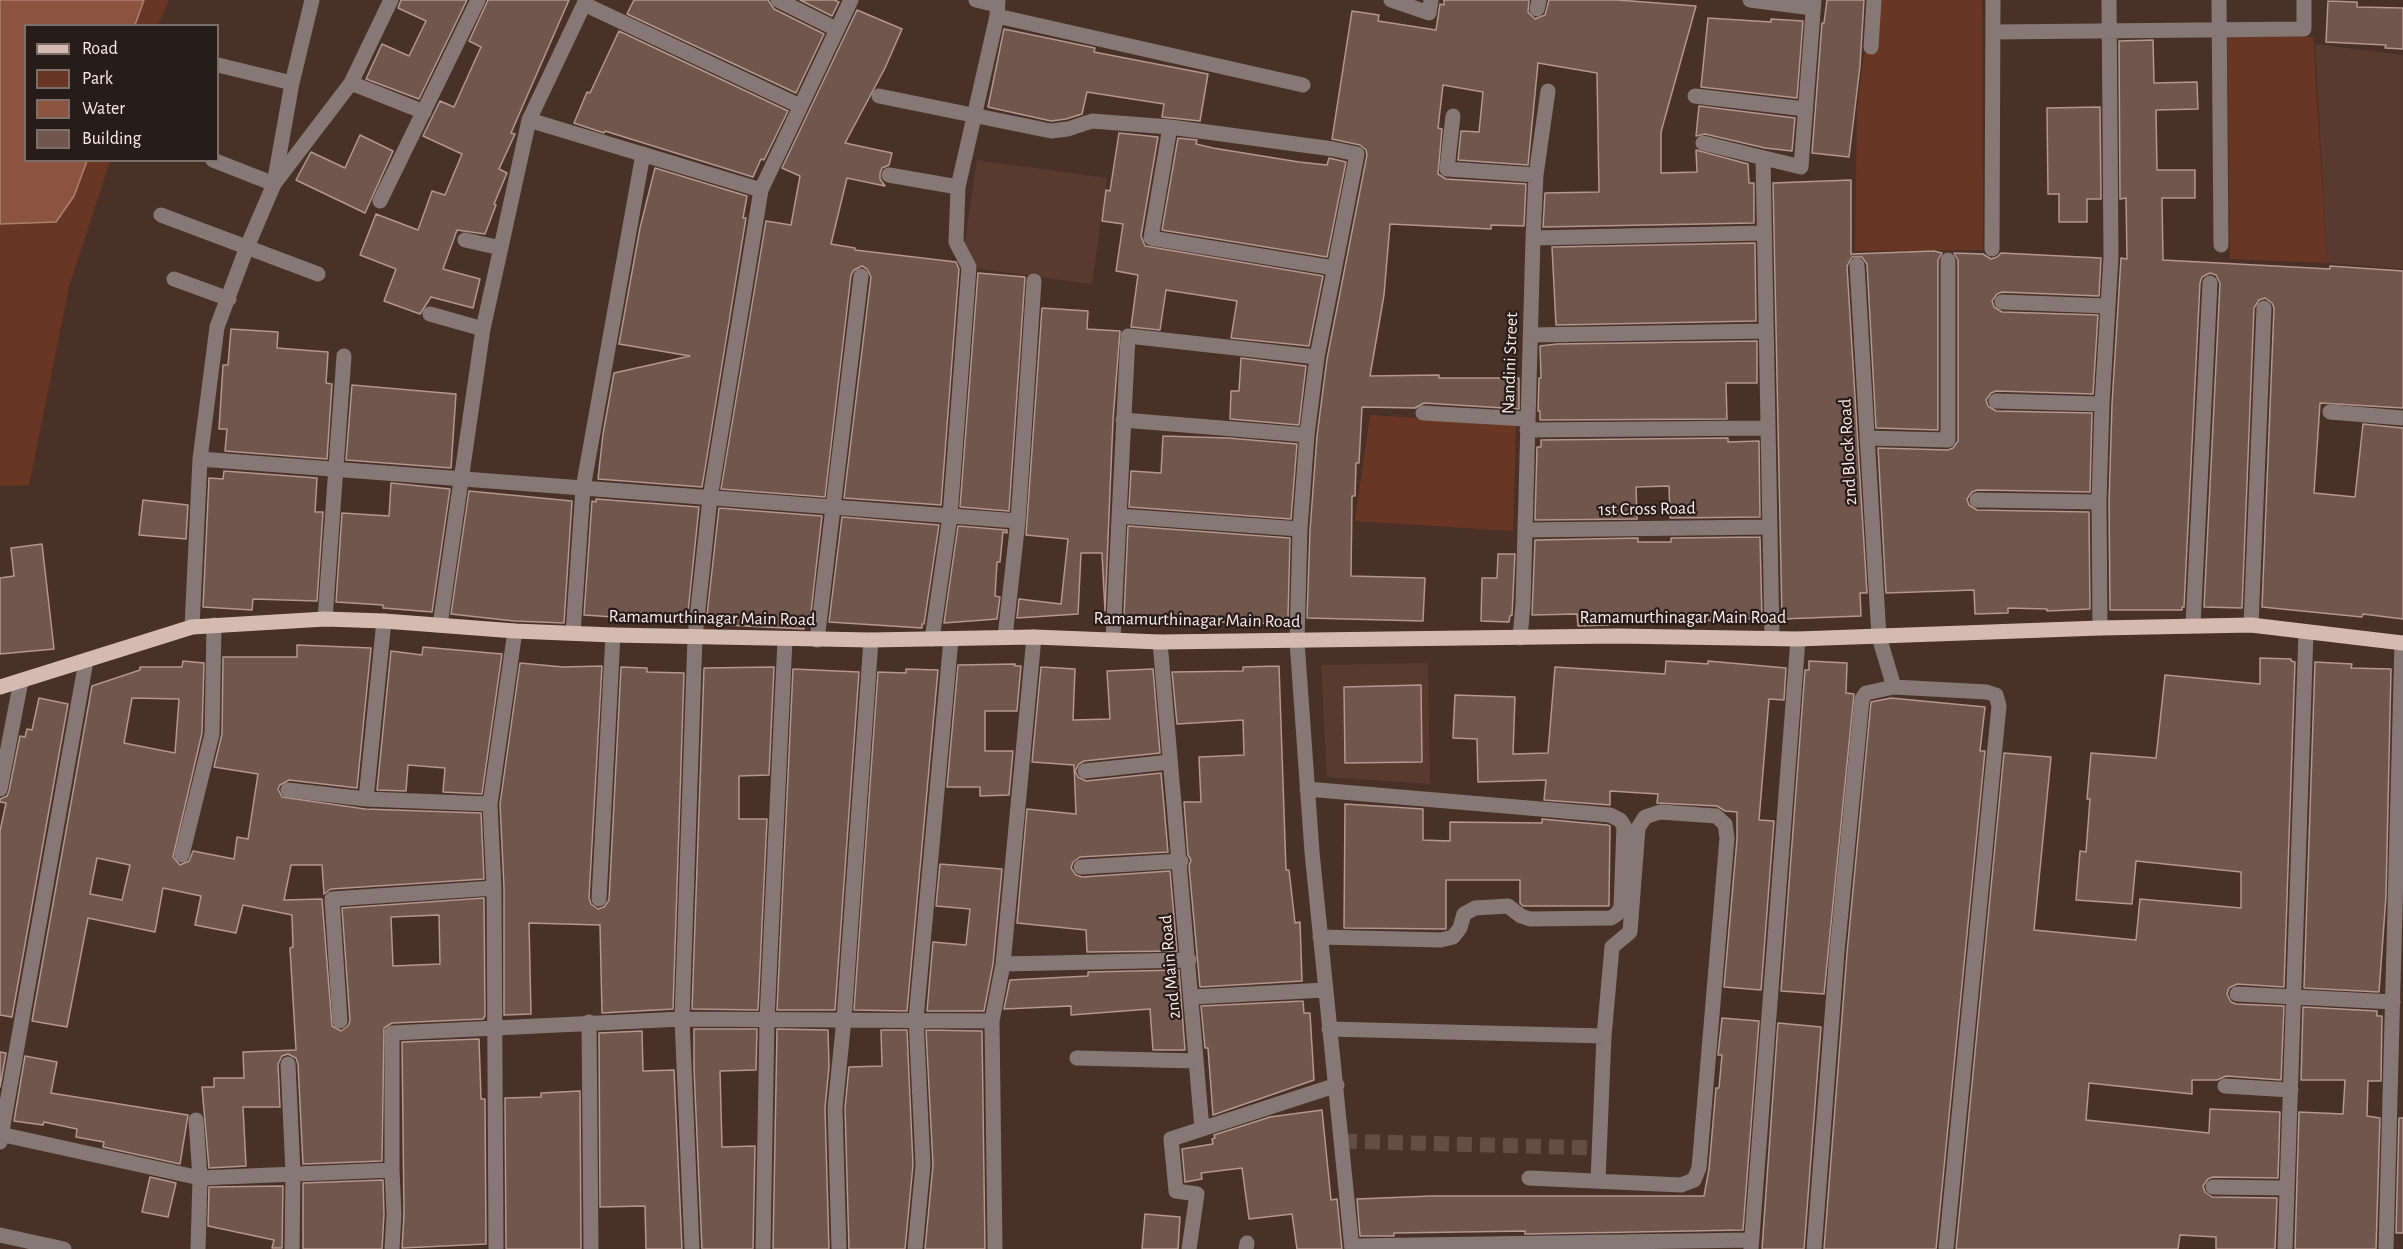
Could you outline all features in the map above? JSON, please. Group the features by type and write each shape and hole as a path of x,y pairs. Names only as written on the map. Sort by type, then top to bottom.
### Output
{"main road":[{"name":"Ramamurthinagar Main Road","path":"0,687 192,627 325,619 384,621 516,632 785,640 1034,637 1160,642 1520,638 1798,639 2251,625 2402,643"}],"street":[{"path":"192,627 200,459 217,327 274,184 292,83 312,0"},
{"path":"274,184 351,83 391,0"},
{"path":"380,201 478,0"},
{"path":"778,0 836,29"},
{"path":"692,1249 682,1019 695,637 710,498 761,190 851,0"},
{"path":"976,0 1303,85"},
{"path":"1391,0 1429,13 1431,0"},
{"path":"1703,143 1801,167 1814,4 1750,0"},
{"path":"1871,47 1874,0"},
{"path":"1992,249 1993,0"},
{"path":"2100,628 2099,502 2111,257 2109,0"},
{"path":"2219,0 2221,245"},
{"path":"1993,32 2304,29 2304,0"},
{"path":"440,625 483,329 529,120 585,2 800,106"},
{"path":"932,639 950,516 969,267 956,242 958,187 997,7"},
{"path":"219,65 292,83"},
{"path":"351,83 424,112"},
{"name":"Nandini Street","path":"1520,638 1524,604 1527,424 1536,175 1548,91"},
{"path":"879,96 1051,130 1068,129 1092,120 1170,127 1357,154 1317,357 1307,435 1300,529 1297,641 1320,937 1352,1248 1751,1244 1798,639"},
{"path":"1695,96 1805,109"},
{"path":"1453,116 1446,169 1536,175"},
{"path":"529,120 761,190"},
{"path":"1170,127 1151,238 1334,268"},
{"path":"573,633 584,488 643,154"},
{"path":"1763,158 1772,638"},
{"path":"218,162 274,184"},
{"path":"889,175 958,187"},
{"path":"161,215 318,274"},
{"path":"1533,238 1763,233"},
{"path":"465,240 501,248"},
{"path":"1867,438 1948,440 1948,260"},
{"name":"2nd Block Road","path":"1857,265 1879,637 1894,687"},
{"path":"817,640 861,276"},
{"path":"174,279 229,299"},
{"path":"1005,637 1018,521 1034,281"},
{"path":"2193,625 2210,283"},
{"path":"2002,302 2107,306"},
{"path":"2251,625 2264,308"},
{"path":"430,314 483,329"},
{"path":"1531,335 1765,332"},
{"path":"1113,639 1128,336 1317,357"},
{"path":"325,619 344,356"},
{"path":"1996,401 2102,404"},
{"path":"2330,412 2403,418"},
{"path":"1423,413 1527,424 1767,428"},
{"path":"1123,420 1307,435"},
{"path":"200,459 1018,521"},
{"path":"1977,500 2099,502"},
{"path":"1119,516 1300,529"},
{"name":"1st Cross Road","path":"1525,530 1769,527"},
{"path":"366,799 384,621"},
{"path":"182,855 212,734 214,625"},
{"path":"496,1249 494,888 490,804 516,632"},
{"path":"2285,1249 2306,632"},
{"path":"599,899 613,635"},
{"path":"995,1249 992,1021 1003,964 1034,637"},
{"path":"915,1249 923,1165 916,1019 951,639"},
{"path":"763,1249 767,1019 785,640"},
{"path":"839,1249 835,1108 844,1019 871,640"},
{"name":"2nd Main Road","path":"1160,642 1181,861 1202,1129"},
{"path":"2386,1249 2402,643"},
{"path":"86,661 1,1137 200,1178 392,1170"},
{"path":"0,789 21,681"},
{"path":"1814,1249 1837,952 1862,699 1866,693 1894,687 1987,692 1996,695 1999,706 1947,1249"},
{"path":"1085,771 1170,762"},
{"path":"1308,789 1610,815 1620,820 1624,826 1622,907 1611,918 1530,919 1508,906 1475,908 1464,914 1460,928 1453,937 1441,940 1320,937"},
{"path":"288,790 366,799 490,804"},
{"path":"1529,1178 1681,1185 1694,1180 1700,1168 1727,838 1725,824 1716,816 1660,812 1645,817 1638,828 1630,932 1612,947 1598,1180"},
{"path":"1081,867 1181,861"},
{"path":"340,1021 332,899 494,888"},
{"path":"1003,964 1188,960"},
{"path":"1192,997 1325,990"},
{"path":"2237,994 2393,1002"},
{"path":"392,1249 394,1214 392,1034 589,1022 682,1019 992,1021"},
{"path":"589,1022 591,1249"},
{"path":"1329,1029 1605,1036"},
{"path":"1077,1058 1196,1062"},
{"path":"288,1064 293,1173 292,1249"},
{"path":"1189,1249 1197,1194 1176,1191 1171,1139 1337,1085"},
{"path":"2225,1086 2291,1090"},
{"path":"196,1120 200,1178 198,1249"},
{"path":"2213,1187 2286,1188"},
{"path":"0,1235 64,1249"}],"shaded area":[{"path":"2315,44 2403,55 2403,269 2327,263"},
{"path":"977,160 1107,178 1092,284 979,269 964,247"},
{"path":"1428,663 1430,784 1327,777 1321,665"}],"green space":[{"path":"144,0 169,0 158,24 136,24"},
{"path":"1871,0 1982,0 1983,250 1855,251 1857,109"},
{"path":"2227,36 2313,37 2327,263 2230,259"},
{"path":"87,162 110,162 69,287 29,485 0,486 0,224 74,196"},
{"path":"1370,415 1516,424 1513,531 1355,521"}],"water":[{"path":"0,0 144,0 135,24 24,24 24,162 87,162 74,196 56,222 0,224"}],"building":[{"path":"401,0 467,0 419,99 366,79 382,44 409,56 426,21 398,8"},
{"path":"488,0 569,0 511,133 515,134 499,169 507,173 485,234 457,230 443,269 480,279 473,308 431,297 420,314 384,301 396,269 360,255 376,214 418,230 432,191 445,195 462,154 423,136 440,101 454,107 481,47 469,41"},
{"path":"634,0 768,0 774,9 824,34 796,93 627,14"},
{"path":"800,0 834,0 839,2 832,16"},
{"path":"1444,0 1529,0 1528,12 1535,19 1545,15 1549,0 1618,0 1696,6 1661,132 1661,173 1697,172 1696,150 1748,164 1749,183 1754,183 1754,223 1543,227 1545,193 1599,192 1597,73 1538,63 1528,165 1458,160 1461,131 1479,132 1483,92 1443,85 1438,128 1442,129 1438,174 1446,179 1526,184 1524,226 1491,225 1491,229 1390,224 1384,295 1370,376 1439,375 1439,378 1519,378 1519,409 1424,403 1415,408 1362,407 1359,463 1356,463 1355,496 1352,496 1351,576 1425,578 1423,621 1307,618 1310,530 1317,436 1327,359 1367,155 1366,150 1360,145 1332,139 1352,11 1379,15 1378,21 1436,30 1440,4 1444,5"},
{"path":"1827,0 1864,0 1860,66 1849,157 1812,153 1822,23 1824,23"},
{"path":"2328,1 2357,2 2357,7 2403,8 2403,49 2385,48 2386,45 2326,42"},
{"path":"857,10 902,29 885,68 845,143 892,153 889,165 882,168 880,173 880,179 885,186 847,178 831,244 855,248 855,250 956,262 959,269 941,505 844,498 871,277 867,269 862,266 854,270 851,275 825,497 721,489 766,221 791,225 800,176 782,168"},
{"path":"1708,18 1771,22 1771,19 1803,21 1797,98 1701,87"},
{"path":"1004,29 1095,48 1094,52 1208,74 1200,121 1162,117 1164,104 1087,92 1082,114 1066,119 1051,121 988,107"},
{"path":"619,31 788,111 753,177 574,123 587,92 590,93"},
{"path":"2153,40 2154,83 2197,82 2198,109 2156,110 2157,170 2195,170 2195,198 2162,198 2163,260 2403,271 2403,408 2320,403 2314,493 2355,497 2363,424 2403,428 2403,619 2262,607 2274,308 2272,303 2265,298 2259,300 2254,308 2242,608 2204,607 2220,283 2216,275 2210,273 2202,277 2200,283 2184,607 2182,610 2110,610 2109,502 2112,404 2121,258 2127,259 2126,198 2120,199 2119,41"},
{"path":"1699,106 1795,118 1792,151 1765,148 1705,134 1696,136"},
{"path":"2100,107 2101,199 2087,199 2087,222 2059,222 2059,194 2048,194 2047,108"},
{"path":"1119,133 1158,137 1141,236 1145,246 1323,276 1309,346 1231,338 1237,301 1166,290 1160,330 1131,327 1138,275 1116,271 1123,224 1102,221 1106,190 1110,191"},
{"path":"360,135 393,151 365,213 296,180 311,152 345,168"},
{"path":"1178,138 1197,140 1196,144 1213,148 1299,162 1327,165 1329,158 1346,162 1327,257 1162,230"},
{"path":"655,168 747,196 743,218 746,218 702,487 598,479 614,373 690,356 619,344 640,228"},
{"path":"1851,180 1851,254 1934,251 1942,253 1938,260 1938,430 1876,428 1867,264 1862,257 1852,257 1847,266 1867,593 1860,593 1861,616 1782,619 1773,183"},
{"path":"1755,243 1756,321 1556,325 1552,247"},
{"path":"1954,253 1983,254 1991,259 2001,253 2101,258 2099,296 2002,292 1997,294 1992,301 1994,307 2002,312 2098,315 2093,394 1996,391 1991,393 1986,400 1988,406 1996,411 2092,413 2090,492 1977,490 1972,492 1967,499 1969,505 1977,510 2089,512 2090,609 2047,611 2047,609 2008,608 2008,613 1975,614 1974,590 1886,593 1878,448 1948,450 1953,448 1958,441 1958,260"},
{"path":"978,273 1025,277 1009,511 960,507"},
{"path":"1042,308 1088,311 1087,329 1120,331 1113,420 1105,611 1102,553 1081,553 1078,614 1017,618 1019,599 1061,604 1068,539 1026,535"},
{"path":"231,329 278,332 277,348 328,352 326,383 332,384 327,459 225,451 227,429 219,429 223,365 228,365"},
{"path":"1757,341 1757,383 1726,383 1727,419 1540,420 1540,411 1538,411 1539,378 1541,378 1540,346"},
{"path":"1241,358 1306,366 1299,425 1230,419 1231,391 1239,391"},
{"path":"352,385 456,394 451,468 346,460"},
{"path":"1163,436 1228,438 1297,444 1291,519 1129,507 1131,471 1161,473"},
{"path":"1728,438 1728,442 1759,441 1760,517 1670,518 1669,486 1636,487 1637,519 1535,520 1537,447 1541,447 1541,440"},
{"path":"224,471 317,478 315,512 323,512 317,601 253,599 252,610 203,607 209,478 223,479"},
{"path":"391,483 450,489 432,612 383,608 383,605 336,602 342,513 389,516"},
{"path":"469,491 572,501 564,623 514,621 451,614"},
{"path":"596,499 699,507 687,622 584,615 592,501 596,502"},
{"path":"143,500 188,505 186,539 139,535"},
{"path":"719,508 822,516 810,621 805,621 804,629 706,624"},
{"path":"842,517 939,525 922,628 829,622"},
{"path":"958,526 1007,530 1007,533 1003,532 1000,562 997,562 995,596 1000,597 997,619 944,623"},
{"path":"1128,526 1290,538 1288,618 1283,618 1282,624 1124,616"},
{"path":"1760,537 1762,618 1700,621 1677,620 1677,618 1609,620 1609,625 1578,626 1577,614 1532,615 1535,540 1638,538 1638,542 1671,542 1671,538"},
{"path":"42,544 54,649 0,654 0,578 14,576 11,548"},
{"path":"1498,554 1515,554 1512,615 1509,622 1481,621 1482,578 1497,578"},
{"path":"297,645 371,648 357,788 289,780 280,785 278,789 282,797 365,809 481,813 484,879 331,889 324,894 322,865 291,865 284,900 322,899 332,1026 341,1031 348,1026 350,1021 342,908 484,898 485,1016 483,1019 392,1023 384,1028 382,1161 303,1164 298,1064 296,1058 288,1054 282,1056 278,1064 280,1107 243,1107 246,1166 209,1168 202,1087 214,1087 214,1078 244,1078 243,1052 296,1050 290,948 293,947 292,915 243,905 236,933 195,925 201,896 163,888 155,932 88,918 67,1027 32,1021 92,686 140,670 140,667 182,667 183,661 204,663 202,733 173,857 180,865 189,861 193,851 234,859 237,837 248,839 258,774 214,767 222,734 223,657 297,657","holes":["132,698 179,699 175,753 124,743","97,858 130,865 122,900 90,894","439,915 440,964 393,966 391,917"]},
{"path":"423,647 502,654 482,794 443,792 445,768 408,765 406,791 377,790 391,651 422,655"},
{"path":"2260,658 2291,659 2295,662 2284,987 2237,984 2229,988 2227,994 2231,1002 2236,1004 2284,1006 2281,1080 2226,1076 2217,1080 2192,1080 2192,1094 2089,1083 2086,1120 2209,1133 2210,1109 2280,1112 2278,1178 2213,1177 2208,1179 2203,1186 2205,1192 2212,1197 2277,1198 2275,1249 2216,1249 2216,1237 2180,1235 2178,1249 1956,1249 2004,753 2051,757 2034,930 2136,940 2140,899 2241,908 2241,872 2136,861 2132,904 2076,900 2080,851 2086,852 2091,753 2156,758 2165,675 2260,684"},
{"path":"1666,661 1708,664 1708,661 1786,668 1784,700 1769,699 1759,820 1774,821 1761,990 1724,987 1737,839 1737,812 1725,811 1717,806 1657,803 1658,794 1610,791 1610,805 1544,800 1546,780 1478,782 1477,739 1453,738 1455,695 1515,697 1513,754 1548,753 1555,667 1665,674"},
{"path":"1809,661 1847,663 1846,693 1854,694 1824,994 1781,991 1805,670 1809,670"},
{"path":"2315,662 2352,664 2351,668 2391,669 2386,896 2379,992 2304,988"},
{"path":"520,663 563,667 602,666 589,898 591,904 598,909 604,907 609,900 621,667 647,668 647,672 684,673 673,1009 602,1013 600,925 529,923 531,1014 504,1015 504,888 500,804"},
{"path":"1015,664 1015,666 1021,666 1017,711 985,711 985,751 1013,751 1009,795 980,796 980,787 947,787 958,665"},
{"path":"1279,666 1286,870 1289,870 1295,923 1300,922 1302,981 1200,987 1189,866 1191,860 1188,855 1184,802 1201,802 1199,757 1244,755 1243,720 1177,724 1172,672 1243,671 1243,667"},
{"path":"774,667 769,775 739,776 739,819 767,819 758,1010 692,1009 704,668"},
{"path":"1041,667 1075,669 1073,720 1110,719 1107,671 1153,669 1160,753 1084,761 1075,771 1078,777 1086,781 1161,773 1168,852 1080,857 1073,862 1071,868 1076,875 1082,877 1170,871 1177,951 1087,952 1086,930 1017,923 1027,809 1076,814 1074,765 1032,762"},
{"path":"793,669 859,672 835,1010 777,1010"},
{"path":"906,669 938,670 907,1011 854,1010 878,672 906,673"},
{"path":"1421,685 1422,762 1345,763 1344,687"},
{"path":"39,698 68,704 12,1017 0,1015 0,831 6,803 0,802 0,799 7,796 9,791 20,736 25,737 27,729 32,730"},
{"path":"1891,698 1985,707 1980,751 1985,751 1936,1249 1824,1249 1847,953 1871,702"},
{"path":"1345,804 1423,809 1423,840 1450,841 1450,822 1542,823 1542,819 1610,826 1609,906 1523,906 1520,903 1520,880 1446,880 1446,929 1344,928"},
{"path":"940,864 1002,869 993,964 984,1011 927,1011 933,942 966,945 970,909 936,906"},
{"path":"1179,970 1185,1050 1153,1050 1150,1009 1071,1015 1071,1006 1004,1009 1010,980 1088,976 1088,972"},
{"path":"1303,1001 1304,1013 1310,1013 1314,1080 1213,1115 1208,1048 1205,1048 1201,1006"},
{"path":"2303,1007 2377,1011 2377,1016 2382,1016 2381,1081 2368,1081 2367,1116 2380,1118 2376,1249 2295,1249 2299,1112 2343,1114 2345,1080 2301,1080"},
{"path":"1722,1018 1759,1021 1743,1230 1525,1234 1525,1231 1394,1233 1394,1236 1360,1236 1357,1199 1431,1196 1704,1196 1709,1169 1716,1088 1719,1088 1722,1055 1718,1055"},
{"path":"1778,1023 1821,1027 1804,1249 1762,1249"},
{"path":"694,1029 757,1029 756,1070 720,1071 722,1147 755,1146 753,1249 702,1249"},
{"path":"777,1029 828,1030 829,1067 825,1108 829,1249 773,1249"},
{"path":"881,1030 907,1030 913,1165 905,1249 849,1249 845,1108 849,1067 882,1066"},
{"path":"926,1030 982,1031 985,1249 925,1249 933,1165"},
{"path":"642,1031 643,1071 674,1070 682,1249 646,1249 645,1206 600,1207 599,1033"},
{"path":"479,1039 481,1099 485,1099 486,1244 402,1248 404,1214 402,1042"},
{"path":"0,1052 6,1053 0,1087"},
{"path":"25,1056 57,1062 51,1093 188,1115 180,1164 103,1147 104,1142 76,1137 77,1129 44,1122 43,1125 14,1121"},
{"path":"580,1091 581,1249 506,1249 505,1098 541,1097 541,1093"},
{"path":"1322,1110 1331,1200 1337,1199 1342,1249 1297,1249 1292,1214 1249,1219 1242,1168 1201,1173 1202,1179 1185,1182 1182,1149 1213,1144 1214,1135 1270,1117"},
{"path":"2399,1118 2403,1118 2403,1233 2396,1233"},
{"path":"150,1177 176,1183 168,1217 142,1212"},
{"path":"383,1180 382,1249 303,1249 303,1183"},
{"path":"283,1186 282,1248 272,1248 274,1240 208,1226 209,1187"},
{"path":"1145,1214 1180,1217 1178,1249 1142,1249"}],"tunnel":[{"path":"1342,1141 1599,1148"}]}
